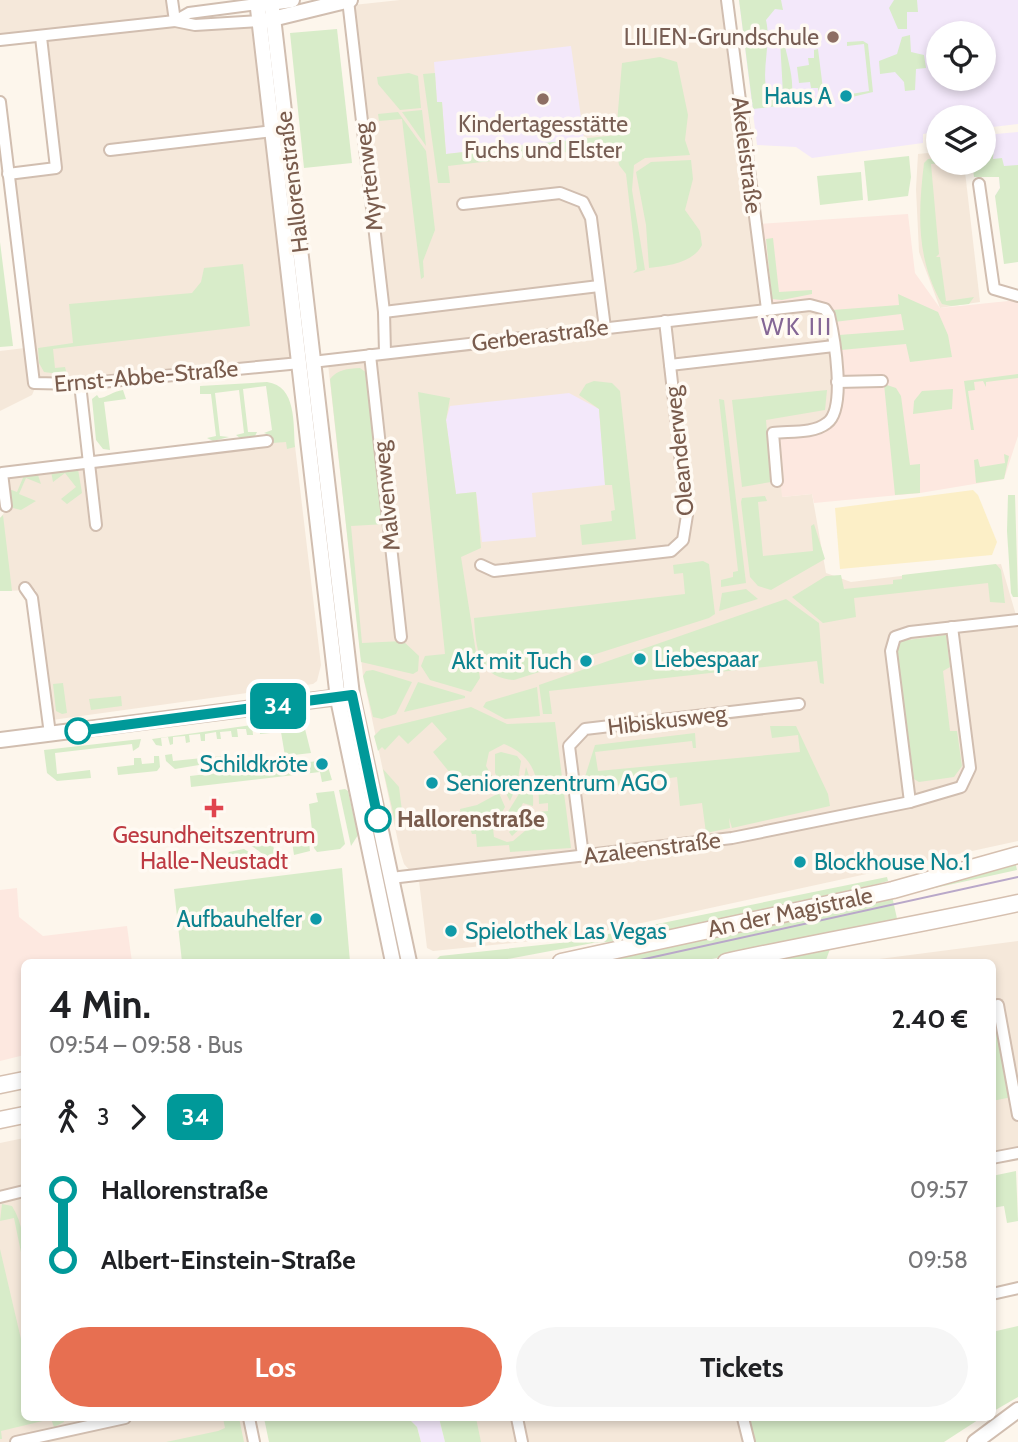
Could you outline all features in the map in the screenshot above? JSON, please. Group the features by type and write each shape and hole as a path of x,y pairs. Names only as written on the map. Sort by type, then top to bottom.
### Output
{"main road":[{"name":"An der Magistrale","path":"575,959 893,890 1018,855"},
{"name":"An der Magistrale","path":"739,959 842,936 902,928 1018,903"},
{"path":"0,1085 21,1081"},
{"path":"0,1121 21,1116"}],"street":[{"path":"172,0 174,21"},
{"path":"174,21 189,13 292,0"},
{"path":"0,40 174,21 195,25 266,20 349,0"},
{"name":"Myrtenweg","path":"349,0 383,312 385,353"},
{"name":"Akeleistraße","path":"727,0 768,309"},
{"name":"Hallorenstraße","path":"264,2 345,697 392,959"},
{"name":"Hallorenstraße","path":"266,20 273,131 306,362"},
{"path":"8,174 56,168 41,37"},
{"name":"Ernst-Abbe-Straße","path":"0,102 34,383 80,384 306,362"},
{"path":"110,150 273,131"},
{"path":"979,184 994,289 1018,296"},
{"path":"463,204 560,193 572,195 583,202 591,218 604,328"},
{"name":"Gerberastraße","path":"383,312 599,286"},
{"name":"Gerberastraße","path":"306,362 810,305 825,309 834,346"},
{"name":"Oleanderweg","path":"481,565 494,571 671,551 678,546 687,529 687,515 665,321"},
{"path":"670,365 834,346 837,382 833,418 814,429 773,433 777,481"},
{"name":"Malvenweg","path":"370,355 401,637"},
{"path":"837,382 882,381"},
{"path":"80,384 96,525"},
{"path":"6,506 2,473 267,440"},
{"path":"25,588 32,598 50,734"},
{"path":"910,802 891,650 895,637 909,632 1018,620"},
{"name":"Azaleenstraße","path":"391,878 732,838 910,802 961,787 970,768 952,627"},
{"path":"0,740 345,697"},
{"name":"Hallorenstraße","path":"345,697 391,878 408,959"},
{"name":"Hibiskusweg","path":"583,856 569,746 585,729 799,704"},
{"path":"405,944 415,959"},
{"path":"998,1005 1018,1115"},
{"path":"996,1157 1018,1153"},
{"path":"0,1197 21,1192"},
{"path":"996,1293 1018,1288"},
{"path":"975,1442 1018,1410"},
{"path":"989,1432 1018,1419"},
{"path":"16,1442 74,1423 94,1421"},
{"path":"250,1421 254,1442"},
{"path":"518,1421 522,1442"},
{"path":"744,1421 748,1442"}],"shaded area":[{"path":"0,0 172,0 175,21 0,40"},
{"path":"400,0 730,0 768,310 812,307 827,316 835,374 832,414 782,497 812,494 826,573 851,582 1001,564 1018,622 1018,841 582,936 433,951 427,948 419,881 404,864 400,851 363,676 327,355 385,347 344,6"},
{"path":"739,0 1018,0 1018,124 996,127 996,105 926,105 926,134 923,134 923,143 812,158 796,147 757,145"},
{"path":"250,16 295,359 35,388 32,395 0,411 0,351 25,348 4,172 53,165 38,42"},
{"path":"571,46 584,139 446,154 442,102 437,102 434,62"},
{"path":"1018,132 1018,234 995,196 1000,188 999,177 996,174 996,134"},
{"path":"926,153 926,175 965,175 980,302 940,308 919,252 916,189 918,154"},
{"path":"908,214 915,273 940,308 1018,300 1018,436 1004,479 920,493 814,503 812,494 782,497 775,430 814,426 825,422 836,397 827,316 812,307 768,311 757,224"},
{"path":"569,393 599,409 605,485 532,493 536,537 482,542 476,492 456,494 446,420 450,406"},
{"path":"271,435 295,446 321,665 317,681 313,684 52,720 36,590 0,591 0,518 8,508 7,480 12,474 116,462 116,453"},
{"path":"17,888 19,917 43,936 127,926 132,959 21,959 21,1056 0,1061 0,890"},
{"path":"1018,941 1018,1153 996,1157 996,959 879,959"},
{"path":"21,1139 21,1421 250,1421 254,1442 0,1442 0,1143"},
{"path":"411,1421 440,1421 445,1442 421,1442 417,1427"},
{"path":"472,1421 744,1421 749,1442 476,1442"}],"green space":[{"path":"739,0 781,0 783,10 775,9 766,20 768,40 765,79 769,100 778,100 783,94 780,40 784,41 792,83 787,105 753,109"},
{"path":"894,0 917,0 918,12 907,12 907,29 898,29 889,8"},
{"path":"337,29 352,163 304,168 290,33"},
{"path":"910,35 911,52 924,55 926,68 916,69 915,90 905,91 904,82 895,72 880,74 879,61 897,54 902,37"},
{"path":"863,41 868,44 873,92 852,97 851,94 869,91 864,44 847,46 847,42"},
{"path":"818,49 824,97 819,97 818,88 811,88 810,82 799,83 797,67 809,65 808,58 814,58 814,50"},
{"path":"660,57 677,62 688,115 685,140 690,155 645,158 634,165 632,190 645,270 633,273 637,269 626,174 619,165 617,153 611,153 609,147 448,166 450,183 438,183 423,74 435,73 437,102 442,102 446,154 616,135 622,63"},
{"path":"409,73 418,76 421,108 400,110 378,84 377,77"},
{"path":"422,110 426,146 402,112"},
{"path":"398,112 426,151 435,230 423,261 424,277 421,279 402,119 379,121 378,114"},
{"path":"909,156 911,177 908,196 868,201 864,161"},
{"path":"1002,158 1004,166 1018,165 1018,262 1004,264 995,196 1000,188 999,177 974,177 996,175 996,159"},
{"path":"691,160 693,179 685,210 700,231 702,245 686,260 649,268 646,225 636,172 651,162"},
{"path":"926,161 926,175 932,175 939,254 936,257 940,257 946,301 974,297 969,304 942,304 927,270 920,218"},
{"path":"861,172 863,200 820,205 817,176"},
{"path":"773,238 779,292 812,290 812,294 782,300 772,299 766,239"},
{"path":"0,242 13,346 0,347"},
{"path":"243,264 250,326 53,349 55,368 65,367 67,375 44,372 39,363 38,348 73,343 69,304 192,293 201,282 204,268"},
{"path":"898,294 938,312 948,335 952,357 910,362 906,344 841,350 839,335 904,330 901,314 834,322 832,310 899,305"},
{"path":"360,368 367,373 386,524 351,526 362,643 403,641 419,656 418,671 413,674 361,662 330,379 340,371"},
{"path":"1018,374 1018,378 986,382 986,387 983,381 974,382 975,390 968,391 974,430 971,430 964,381"},
{"path":"594,381 612,383 620,391 636,539 582,545 580,525 612,521 611,511 615,510 612,485 605,485 599,409 579,395 586,384"},
{"path":"267,382 277,385 289,398 295,447 287,449 286,442 272,443 270,435 264,433 272,430 266,386 243,389 248,432 257,432 255,436 240,438 236,435 244,433 239,390 215,393 220,436 229,437 213,441 207,438 216,436 211,394 200,394 200,386"},
{"path":"884,384 896,388 901,396 910,465 920,464 920,493 895,495"},
{"path":"953,389 952,409 913,414 914,401 922,391"},
{"path":"123,390 126,399 104,402 110,450 103,449 96,440 92,399 97,395 102,398"},
{"path":"827,390 825,410 766,420 771,482 742,487 732,400"},
{"path":"418,392 450,398 446,420 456,494 476,492 481,548 461,557 480,678 471,692 430,680 421,666 425,656 445,654"},
{"path":"719,399 724,400 746,583 721,587 721,580 733,577 733,572 738,571"},
{"path":"1004,454 1009,456 1004,479 976,483 974,460 978,459 980,467 1005,463"},
{"path":"78,469 82,493 67,504 61,499 76,487 65,473 53,482 51,471"},
{"path":"37,472 41,484 26,478 19,494 36,501 21,510 13,508 6,488 17,492 25,473"},
{"path":"1008,495 1015,495 1018,597 1013,597 1011,593 1007,531"},
{"path":"765,496 767,501 758,502 763,556 813,551 811,526 814,524 825,559 771,590 758,586 750,577 741,502 742,498"},
{"path":"3,515 12,591 0,591 0,518"},
{"path":"703,561 709,564 715,614 709,618 514,680 493,674 481,660 474,618 685,594 683,573 674,574 673,565"},
{"path":"996,564 1001,570 1005,603 990,602 988,583 854,598 856,617 823,623 792,597 826,576 841,575 844,589 893,584 893,580 902,579 902,575"},
{"path":"746,589 758,599 719,611 722,593"},
{"path":"786,599 819,623 824,684 820,683 817,661 549,691 552,714 543,714 539,685"},
{"path":"946,635 950,667 943,671 950,731 957,731 962,766 954,777 919,782 914,779 897,654 900,641"},
{"path":"373,670 412,682 396,714 382,719 373,717 363,676 366,671"},
{"path":"418,682 465,696 465,698 404,712"},
{"path":"63,683 67,713 62,714 56,711 53,684"},
{"path":"537,687 540,716 505,719 483,707 486,702"},
{"path":"121,696 122,706 91,710 89,699"},
{"path":"471,707 507,724 555,722 571,848 510,852 509,845 477,847 476,834 472,834 470,828 464,830 460,809 477,805 499,793 505,807 493,828 494,837 507,842 513,841 526,830 538,812 548,811 548,803 539,804 532,768 514,749 504,744 489,752 486,766 498,786 483,793 466,791 464,784 459,784 433,752 447,739 432,722 408,744 399,735 385,750 382,747 378,751 374,736 381,729"},
{"path":"303,721 311,753 285,756 281,732 260,734 259,725"},
{"path":"252,725 253,735 247,735 246,729 237,729 238,737 232,737 231,731 220,732 221,739 217,739 216,732 205,734 205,741 201,741 200,734 189,735 190,742 186,743 185,736 173,737 173,744 170,745 168,737 161,738 162,746 156,745 152,739"},
{"path":"770,726 796,726 828,794 830,806 732,828 729,818 730,828 706,833 702,803 680,806 677,777 585,790 584,780 595,745 695,733 696,748 693,748 692,741 595,752 598,771 800,752 798,735 772,738"},
{"path":"141,739 139,747 133,751 132,744 55,753 57,774 90,770 91,778 57,781 47,773 44,750"},
{"path":"501,752 517,756 521,761 517,785 510,801 495,773 495,754"},
{"path":"172,754 173,761 222,756 223,761 175,769 166,761 165,755"},
{"path":"154,756 159,756 160,767 157,771 118,775 117,767 134,765 134,758 141,758 142,764 154,763"},
{"path":"326,760 332,780 322,782 320,772 191,787 190,776"},
{"path":"526,767 532,786 533,806 523,803 521,807 532,808 526,823 512,836 509,832 515,825 512,822 506,829 501,823 522,789"},
{"path":"383,769 399,787 403,819 395,821"},
{"path":"339,790 348,791 358,835 351,846"},
{"path":"334,791 345,844 340,849 317,852 314,848 309,804 318,802 316,793"},
{"path":"308,833 310,851 294,855 291,835"},
{"path":"272,837 275,857 265,855 250,845 240,844 240,841"},
{"path":"244,849 260,859 222,863 229,852"},
{"path":"1015,861 1017,870 898,896"},
{"path":"342,868 350,959 182,959 174,889"},
{"path":"887,877 888,881 621,941 593,943 508,959 437,959 440,956 569,942"},
{"path":"892,896 898,923 861,927 712,959 600,959"},
{"path":"830,949 826,959 784,959"},
{"path":"996,1029 1000,1030 1012,1097 996,1100"},
{"path":"1016,1171 1018,1221 1007,1223 1004,1206 996,1207 996,1175"},
{"path":"2,1204 12,1206 21,1227 21,1252 14,1218 0,1221"},
{"path":"0,1249 21,1339 21,1421 43,1421 1,1431 0,1439"},
{"path":"1018,1326 1018,1397 996,1410 996,1331"},
{"path":"52,1421 64,1421 64,1422 54,1427"},
{"path":"224,1421 240,1421 244,1442 166,1442 218,1431 225,1428"},
{"path":"265,1421 411,1421 417,1427 421,1442 269,1442"},
{"path":"440,1421 477,1421 481,1442 445,1442"},
{"path":"744,1421 976,1421 944,1442 749,1442"}],"sand":[{"path":"973,490 978,495 997,542 992,555 840,569 835,508"}],"tram line":[{"path":"645,959 1018,877"}],"bus line":[{"name":"34","path":"78,731 338,699 352,695 378,819"}],"place":[{"name":"LILIEN-Grundschule","path":"833,37"},
{"name":"Haus A","path":"846,96"},
{"name":"Kindertagesstätte Fuchs und Elster","path":"543,99"},
{"name":"Liebespaar","path":"640,659"},
{"name":"Akt mit Tuch","path":"586,661"},
{"name":"Schildkröte","path":"322,764"},
{"name":"Seniorenzentrum AGO","path":"432,783"},
{"name":"Gesundheitszentrum Halle-Neustadt","path":"214,808"},
{"name":"Hallorenstraße","path":"378,819"},
{"name":"Blockhouse No.1","path":"800,862"},
{"name":"Aufbauhelfer","path":"316,919"},
{"name":"Spielothek Las Vegas","path":"451,931"}],"district":[{"name":"WK III","path":"797,326"}]}
